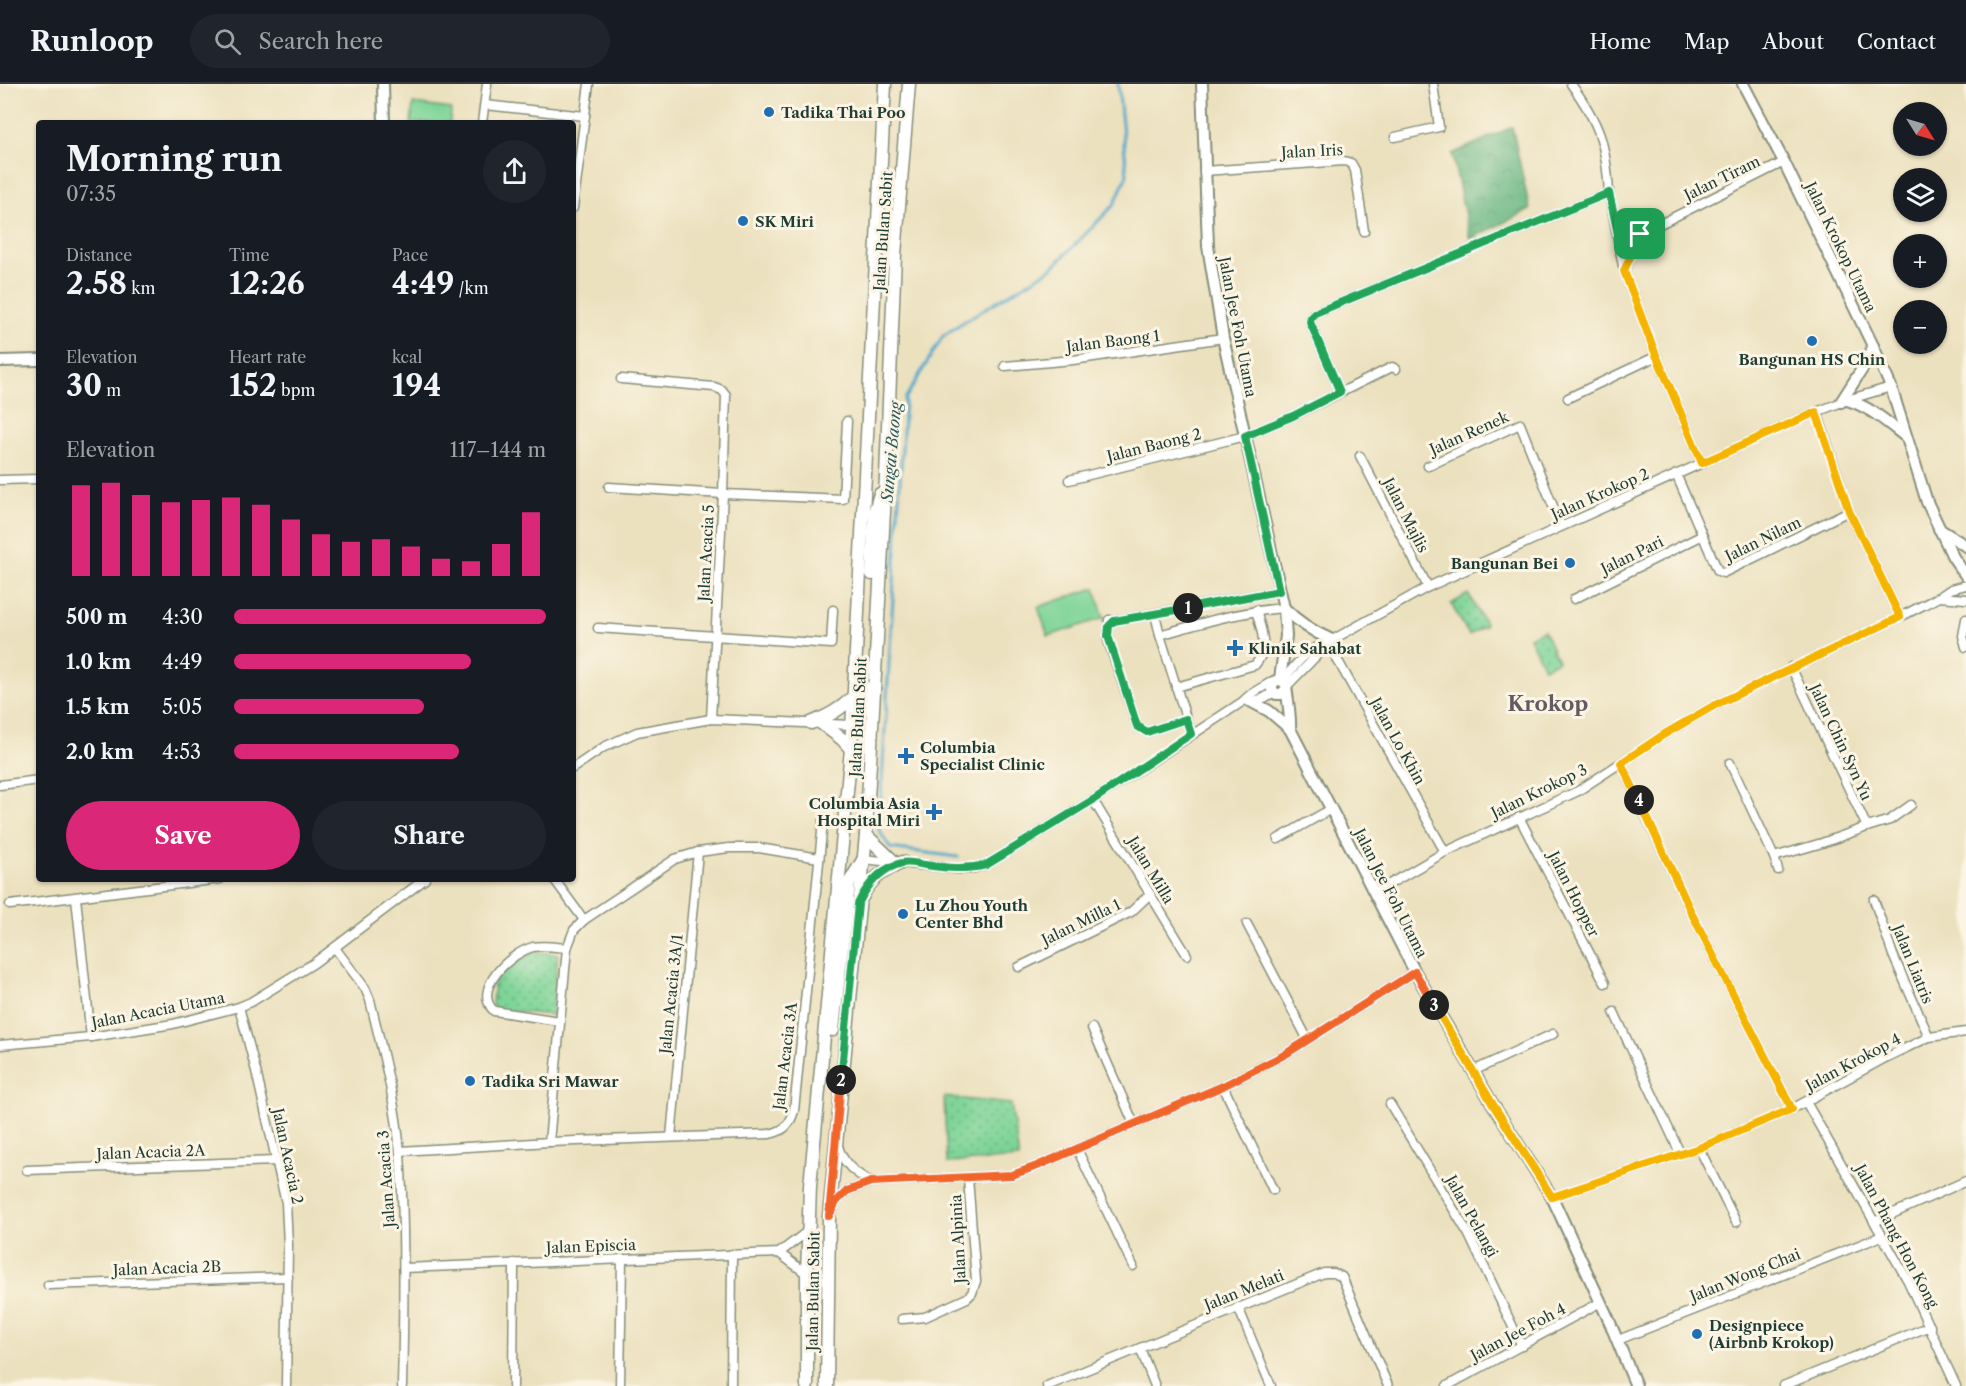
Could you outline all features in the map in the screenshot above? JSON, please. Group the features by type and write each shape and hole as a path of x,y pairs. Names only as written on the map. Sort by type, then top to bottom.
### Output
{"main road":[{"name":"Jalan Bulan Sabit","path":"807,1386 810,1186 851,749 885,84"},
{"name":"Jalan Bulan Sabit","path":"827,1386 829,1216 866,834 886,476 895,255 909,84"},
{"path":"852,724 864,706 866,697 875,510 886,476"},
{"path":"816,723 842,708 853,698"},
{"path":"816,723 837,734 851,749"},
{"path":"858,904 865,888 877,876 898,862 866,834"},
{"path":"810,1186 819,1165 849,883 863,859"}],"street":[{"path":"383,84 384,120"},
{"path":"482,120 487,84"},
{"path":"576,185 589,84"},
{"name":"Jalan Jee Foh Utama","path":"1202,84 1208,246 1223,338 1284,608 1286,636 1280,686"},
{"path":"1395,137 1439,127 1433,84"},
{"path":"1571,84 1588,108 1601,133 1607,164 1609,193 1624,271 1702,463"},
{"name":"Jalan Krokop Utama","path":"1743,84 1784,162 1873,346 1891,387 1927,502 1959,567 1966,576"},
{"path":"484,105 585,116"},
{"name":"Jalan Iris","path":"1204,171 1344,161 1351,164 1355,170 1364,231"},
{"name":"Jalan Tiram","path":"1640,234 1784,162"},
{"path":"1340,392 1310,322 1315,313 1609,193"},
{"path":"1618,233 1640,234 1624,271"},
{"name":"Jalan Baong 1","path":"1005,366 1073,360 1223,338"},
{"path":"1873,346 1844,401 1855,402 1878,415 1906,437"},
{"path":"1568,398 1657,356"},
{"path":"0,361 36,360"},
{"name":"Jalan Baong 2","path":"1069,480 1245,436 1293,416 1392,367 1396,369"},
{"name":"Jalan Acacia 5","path":"621,380 714,387 722,390 726,395 711,719"},
{"name":"Jalan Krokop 2","path":"1280,686 1321,644 1428,587 1816,412 1891,387"},
{"path":"1816,412 1849,511 1900,617"},
{"path":"609,487 843,499 847,422"},
{"name":"Jalan Renek","path":"1428,466 1520,424 1561,526"},
{"name":"Jalan Majlis","path":"1360,456 1428,587"},
{"name":"Jalan Nilam","path":"1676,474 1701,536 1718,571 1723,573 1849,511"},
{"path":"0,480 36,479"},
{"path":"1939,528 1966,546"},
{"name":"Jalan Pari","path":"1574,599 1701,536"},
{"name":"Jalan Krokop 3","path":"1374,893 1445,852 1578,791 1663,735 1715,705 1900,617 1951,589 1966,585"},
{"path":"1186,719 1147,732 1137,726 1108,640 1109,626 1112,621 1279,591"},
{"path":"1939,597 1966,599"},
{"path":"1213,603 1215,619"},
{"path":"1160,635 1256,610 1284,608 1306,628 1330,641"},
{"path":"598,628 831,644 833,610"},
{"path":"1176,687 1255,665 1262,656 1264,645 1256,610"},
{"path":"1155,614 1191,734"},
{"path":"1966,620 1963,636 1966,647"},
{"name":"Jalan Lo Khin","path":"1330,641 1445,852"},
{"name":"Jalan Chin Syn Yu","path":"1791,667 1867,828"},
{"path":"863,859 957,869 971,869 986,865 1093,800 1191,734 1280,686"},
{"path":"1278,720 1275,705 1280,686"},
{"path":"1280,686 1291,720 1290,729"},
{"path":"1247,702 1269,711 1290,729"},
{"path":"576,766 604,747 637,732 711,719 852,724"},
{"name":"Jalan Jee Foh Utama","path":"1290,729 1415,972 1473,1071 1552,1197 1618,1340 1636,1386"},
{"path":"1621,763 1692,914 1792,1109"},
{"path":"1730,763 1778,870"},
{"path":"0,785 36,780"},
{"name":"Jalan Milla","path":"1093,800 1187,955"},
{"path":"1774,857 1890,820 1911,805"},
{"path":"1278,839 1331,809"},
{"name":"Jalan Hopper","path":"1519,818 1605,983"},
{"name":"Jalan Acacia 3A","path":"400,1151 549,1142 769,1134 784,1128 792,1117 823,822"},
{"path":"549,1142 567,948 574,930 584,920 675,859 698,852 729,848 759,848 819,858"},
{"name":"Jalan Acacia 3A/1","path":"671,1137 698,852"},
{"path":"10,905 197,882"},
{"name":"Jalan Acacia Utama","path":"0,1045 91,1037 173,1024 239,1007 269,991 335,948 421,882"},
{"path":"556,882 584,920"},
{"name":"Jalan Milla 1","path":"1019,967 1131,912 1150,894"},
{"path":"76,898 91,1037"},
{"name":"Jalan Liatris","path":"1874,900 1893,955 1929,1037"},
{"path":"1247,924 1308,1040"},
{"path":"559,1021 494,1011 488,1003 489,990 500,969 527,950 540,946 567,948"},
{"name":"Jalan Acacia 3","path":"335,948 365,988 370,1000 382,1048 400,1151 404,1268 402,1386"},
{"path":"829,1216 836,1202 847,1191 871,1182 1022,1173 1223,1086 1308,1040 1415,972"},
{"name":"Jalan Acacia 2","path":"239,1007 286,1203 288,1277 286,1386"},
{"path":"1614,1012 1680,1153"},
{"path":"1092,1028 1134,1124"},
{"name":"Jalan Krokop 4","path":"1552,1197 1699,1148 1792,1109 1929,1037 1966,1032"},
{"path":"1473,1071 1553,1034"},
{"path":"1223,1086 1274,1190"},
{"name":"Jalan Phang Hon Kong","path":"1806,1102 1851,1177 1908,1281 1956,1386"},
{"name":"Jalan Pelangi","path":"1390,1104 1469,1235 1522,1346"},
{"path":"836,1136 842,1159 858,1174 871,1182"},
{"path":"1699,1148 1736,1222"},
{"path":"1077,1149 1133,1266"},
{"name":"Jalan Acacia 2A","path":"27,1170 276,1161"},
{"name":"Jalan Alpinia","path":"902,1319 925,1317 967,1298 972,1293 976,1281 968,1178"},
{"path":"1874,1222 1966,1181"},
{"path":"807,1274 779,1253 808,1231"},
{"name":"Jalan Wong Chai","path":"1618,1340 1882,1236"},
{"name":"Jalan Episcia","path":"404,1268 779,1253"},
{"path":"730,1386 732,1254"},
{"path":"620,1386 622,1259"},
{"path":"513,1386 514,1263"},
{"name":"Jalan Melati","path":"1047,1386 1324,1273 1334,1273 1342,1277 1388,1386"},
{"name":"Jalan Acacia 2B","path":"48,1285 288,1277"},
{"name":"Jalan Jee Foh 4","path":"1447,1386 1601,1302"},
{"path":"1238,1307 1271,1386"},
{"path":"1783,1386 1930,1326"},
{"path":"1140,1347 1155,1386"}],"green space":[{"path":"413,104 451,109 450,120 411,120"},
{"path":"1512,127 1530,210 1470,239 1452,154"},
{"path":"1095,588 1104,618 1048,636 1038,607"},
{"path":"1468,594 1486,625 1469,635 1451,604"},
{"path":"1544,630 1558,661 1544,668 1529,637"},
{"path":"534,952 558,954 552,1015 499,1010 492,1006 493,985 501,972"},
{"path":"944,1097 1011,1104 1019,1158 947,1163"}],"waterway":[{"name":"Sungai Baong","path":"958,857 890,848 879,830 905,399 943,336 1052,268 1114,205 1127,175 1118,84"}],"place":[{"name":"Tadika Thai Poo","path":"769,112"},
{"name":"SK Miri","path":"743,221"},
{"name":"Bangunan HS Chin","path":"1812,341"},
{"name":"Bangunan Bei","path":"1570,563"},
{"name":"Klinik Sahabat","path":"1235,648"},
{"name":"Columbia Specialist Clinic","path":"906,756"},
{"name":"Columbia Asia Hospital Miri","path":"934,812"},
{"name":"Lu Zhou Youth Center Bhd","path":"903,914"},
{"name":"Tadika Sri Mawar","path":"470,1081"},
{"name":"Designpiece (Airbnb Krokop)","path":"1697,1334"}],"district":[{"name":"Krokop","path":"1548,703"}],"route":[{"path":"1609,193 1618,233 1640,234 1624,271 1654,350 1702,463 1816,412 1849,511 1900,617 1715,705 1621,763 1692,914 1792,1109 1699,1148 1552,1197 1492,1103 1415,972 1284,1055 1223,1086 1022,1173 871,1182 847,1191 836,1202 829,1216 858,904 865,888 877,876 903,862 957,869 971,869 986,865 1093,800 1191,734 1186,719 1147,732 1143,732 1137,726 1108,640 1109,626 1114,621 1279,591 1245,436 1293,416 1340,392 1310,322 1311,317 1315,313 1609,193"}]}
